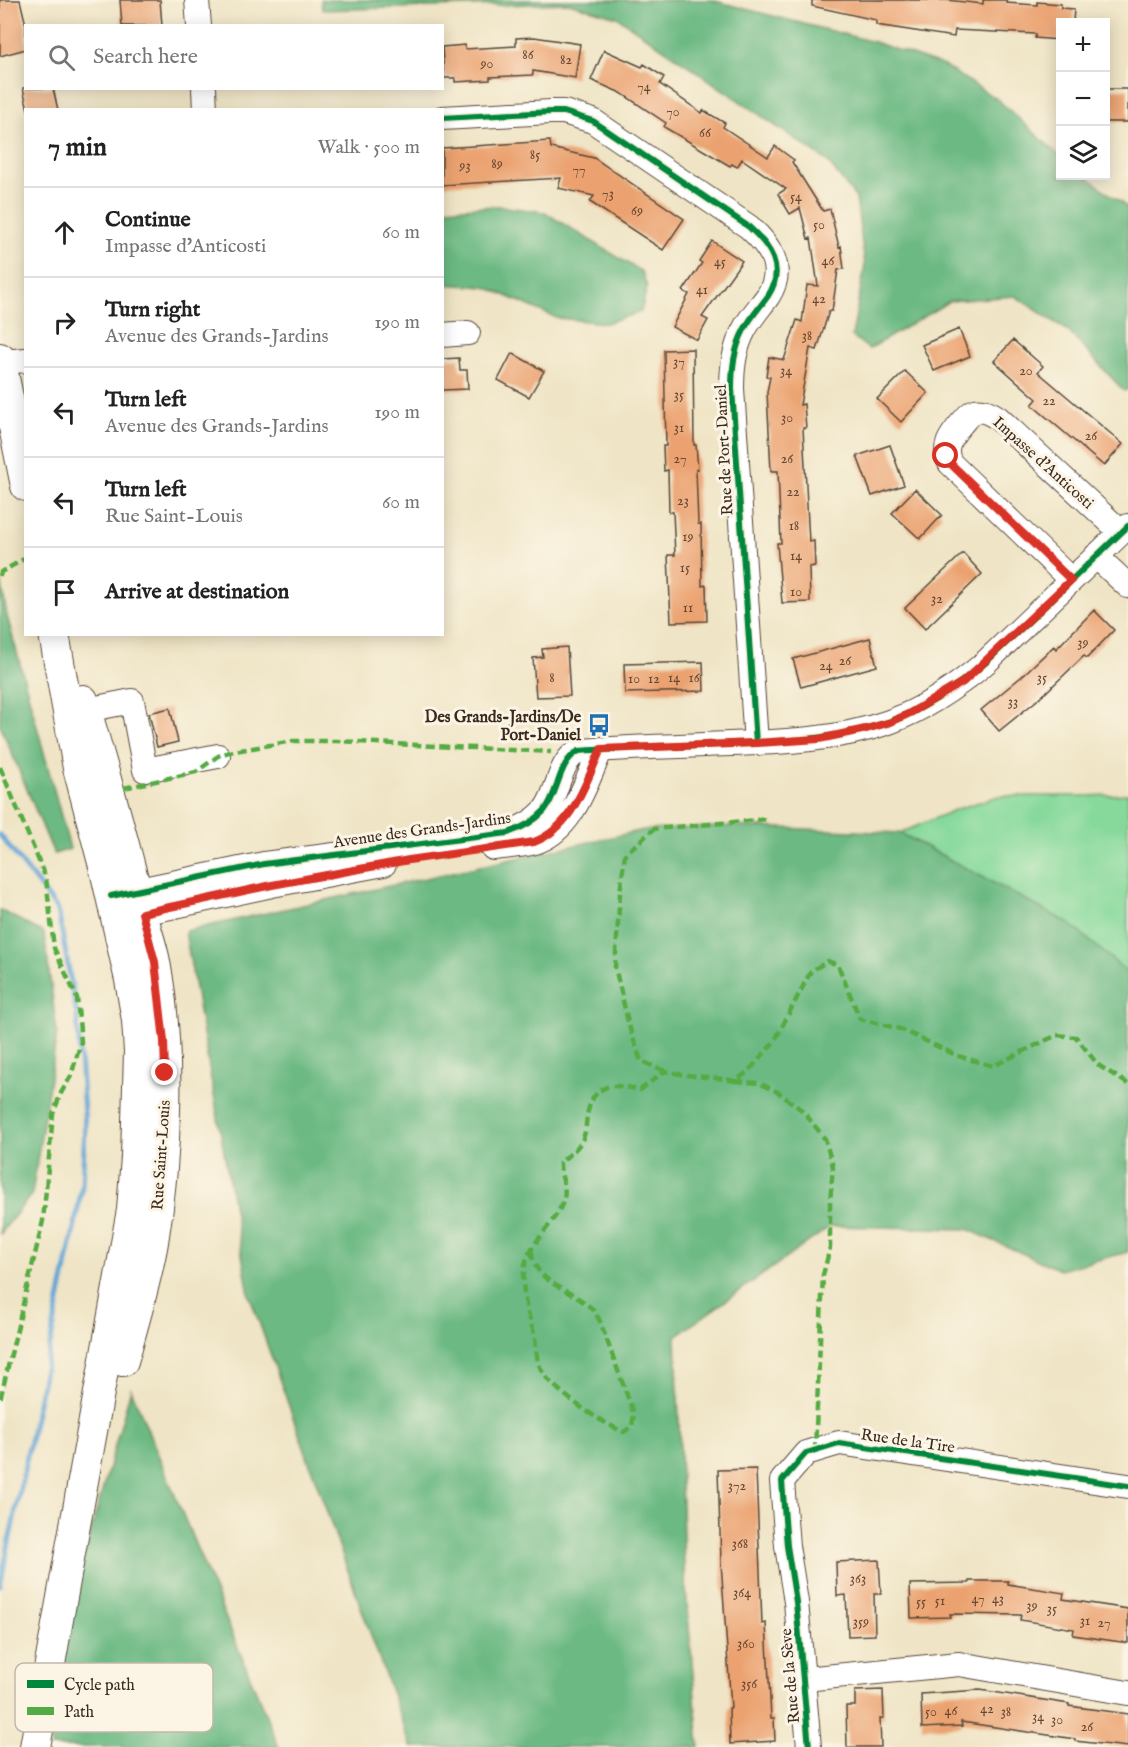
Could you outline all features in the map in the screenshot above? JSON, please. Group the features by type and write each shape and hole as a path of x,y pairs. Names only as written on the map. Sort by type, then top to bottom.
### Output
{"main road":[{"path":"0,360 24,476"},
{"name":"Rue Saint-Louis","path":"49,1663 66,1569 140,1298 152,1242 164,1126 164,1041 155,962 126,905 78,768 54,636"},
{"name":"Rue Saint-Louis","path":"64,636 86,710 126,905"},
{"name":"Rue Saint-Louis","path":"34,1747 37,1732"}],"street":[{"path":"197,0 199,24"},
{"path":"204,90 205,108"},
{"name":"Rue de Port-Daniel","path":"444,118 564,112 593,121 748,227 764,240 772,252 775,280 769,294 745,328 732,366 756,743"},
{"path":"444,335 468,333"},
{"path":"0,360 24,360"},
{"name":"Impasse d'Anticosti","path":"1071,580 950,463 946,456 948,441 969,414 983,411 998,418 1125,529"},
{"name":"Avenue des Grands-Jardins","path":"126,905 272,885 409,860 534,842 551,834 568,817 601,749 819,739 891,722 963,682 1125,529"},
{"path":"1096,556 1128,586"},
{"path":"86,710 132,701 145,770 218,756"},
{"name":"Rue de la Tire","path":"796,1602 787,1546 782,1481 806,1453 839,1443 1128,1486"},
{"name":"Rue de la Sève","path":"796,1602 809,1747"},
{"path":"804,1679 958,1664 1128,1694"}],"green space":[{"path":"321,0 711,0 874,42 944,66 997,99 1056,152 1056,180 1091,180 1128,208 1128,389 1124,391 1067,330 1015,296 950,301 869,349 852,336 865,265 856,198 827,161 617,17 569,3 322,10"},
{"path":"498,206 544,212 642,272 647,287 641,312 606,323 557,318 486,287 444,284 444,209"},
{"path":"0,573 7,616 70,849 54,854 0,725"},
{"path":"1128,794 1128,973 1070,924 900,833 957,809 999,796"},
{"path":"731,826 900,833 1070,924 1128,973 1128,1252 1060,1270 967,1229 831,1226 676,1336 684,1566 699,1747 411,1747 249,1294 185,931 644,830"},
{"path":"0,910 44,933 57,1033 32,1194 0,1234"},
{"path":"131,1389 279,1747 51,1747 52,1732 213,1732 213,1663 61,1663 83,1559"}],"building":[{"path":"0,0 20,0 26,24 24,50 0,56"},
{"path":"120,0 160,0 162,24 122,24"},
{"path":"812,0 946,0 983,4 983,0 1007,0 1006,3 1061,4 1061,8 1074,9 1073,18 1056,18 1056,40 1035,38 1036,34 955,30 954,37 876,25 876,20 812,6"},
{"path":"534,37 580,44 575,78 533,71 533,75 490,77 490,80 455,82 455,78 444,78 444,47 465,45 465,49 516,46 516,38"},
{"path":"604,50 642,67 644,64 664,77 660,84 702,113 703,110 725,123 723,127 768,157 775,146 794,160 792,162 823,211 830,209 839,247 841,246 844,269 838,270 832,311 829,311 817,350 810,348 800,405 804,404 806,428 803,428 809,542 814,541 815,566 809,567 810,602 782,603 777,543 781,543 778,471 771,471 767,392 770,377 766,376 769,357 784,360 797,320 802,322 807,285 818,286 811,238 808,239 800,208 790,214 778,194 786,189 742,159 737,167 732,164 730,166 664,127 666,123 621,93 591,80"},
{"path":"23,88 24,90 53,90 58,108 28,108"},
{"path":"1110,89 1128,89 1128,122 1110,122"},
{"path":"550,141 551,148 594,158 684,219 663,250 590,202 594,196 558,188 561,178 444,185 444,148"},
{"path":"712,241 742,261 702,317 708,320 697,340 672,327 689,294 683,291 702,263 699,261"},
{"path":"959,329 970,356 934,371 922,345"},
{"path":"1013,340 1043,366 1038,372 1123,444 1104,466 1032,405 1037,399 994,361"},
{"path":"693,349 698,524 701,524 702,586 706,585 707,621 671,622 668,555 675,555 673,512 669,512 668,470 664,471 663,446 666,446 664,350"},
{"path":"512,353 544,371 529,397 498,380"},
{"path":"459,358 460,370 467,370 468,389 444,390 444,359"},
{"path":"905,371 928,393 901,422 877,399"},
{"path":"890,445 904,485 872,496 857,456"},
{"path":"915,489 942,515 920,539 892,513"},
{"path":"963,553 982,574 925,629 905,608"},
{"path":"1094,610 1114,630 1087,658 1084,656 1041,697 999,731 981,710 1054,646 1056,649"},
{"path":"870,638 877,666 801,687 793,659"},
{"path":"567,647 570,696 536,697 533,658 543,657 542,649"},
{"path":"703,662 704,691 625,693 624,664"},
{"path":"170,708 178,742 157,747 149,713"},
{"path":"756,1469 762,1624 766,1623 771,1718 774,1718 775,1741 730,1744 729,1708 731,1708 721,1562 718,1470"},
{"path":"879,1560 881,1594 874,1594 875,1635 848,1636 846,1595 837,1596 836,1562"},
{"path":"969,1581 1008,1581 1008,1584 1064,1593 1063,1599 1128,1609 1128,1643 1073,1635 1074,1629 1020,1620 1021,1615 950,1614 951,1617 911,1618 910,1584 969,1583"},
{"path":"883,1690 884,1718 880,1718 881,1747 847,1747 846,1706 855,1706 855,1691"},
{"path":"980,1690 1128,1714 1128,1747 1075,1741 1075,1739 961,1722 962,1726 922,1728 921,1694"}],"waterway":[{"path":"0,835 58,910 77,1016 85,1126 82,1186 0,1586"}],"marked path":[{"path":"0,576 1,572 24,559"},
{"path":"124,788 196,772 218,756 229,752 293,741 337,741 551,752"},
{"path":"0,767 46,878 54,948 77,998 81,1042 71,1076 53,1114 43,1221 0,1400"},
{"path":"665,1071 641,1061 629,1026 615,967 625,854 654,829 768,819"},
{"path":"532,1251 534,1262 546,1278 582,1301 599,1319 634,1414 632,1426 624,1432 591,1414 566,1396 546,1377 538,1360 523,1283 525,1265 532,1248 556,1215 564,1198 560,1162 581,1142 585,1133 590,1104 599,1091 613,1086 640,1090 665,1071 735,1081 748,1072 774,1042 811,971 828,961 838,965 860,1019 900,1029 958,1056 993,1066 1057,1035 1076,1037 1098,1065 1128,1084"},
{"path":"735,1081 759,1083 778,1092 803,1111 825,1139 833,1167 830,1248 823,1275 815,1450"}],"cycle path":[{"path":"444,118 564,112 593,121 749,227 763,242 773,258 776,276 773,286 741,337 734,359 732,381 756,743"},
{"path":"111,896 264,864 508,833 528,824 544,811 567,762 579,751 791,741 850,733 889,722 928,704 986,662 1128,526"},
{"path":"809,1747 782,1481 806,1453 839,1443 1128,1486"}],"place":[{"name":"Des Grands-Jardins/De Port-Daniel","path":"599,725"}],"route":[{"path":"165,1073 164,1041 155,962 142,913 272,885 409,860 534,842 551,834 568,817 601,749 756,743 819,739 848,734 891,722 963,682 1071,580 950,463 946,456"}]}
